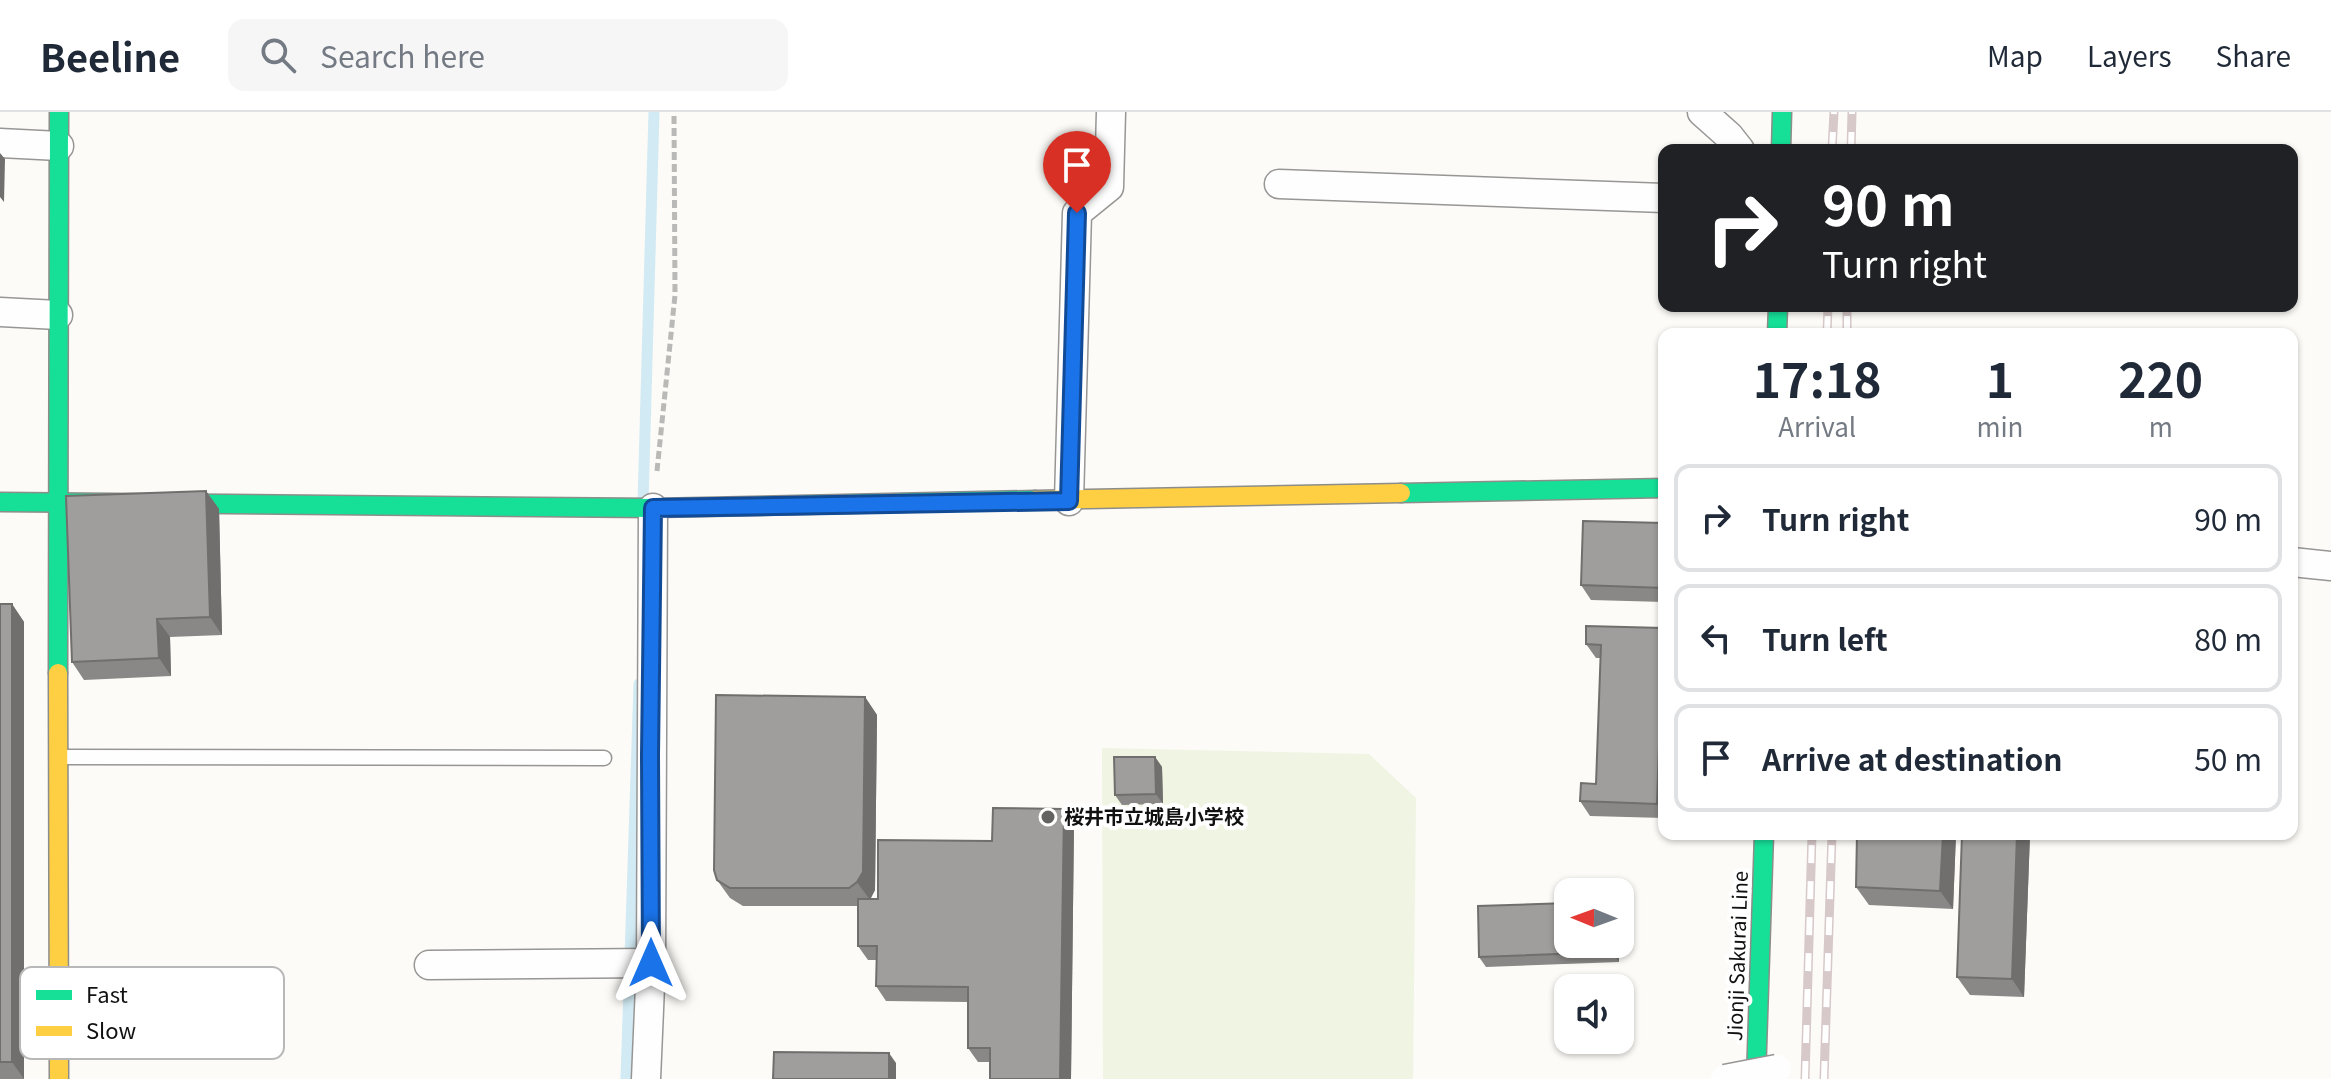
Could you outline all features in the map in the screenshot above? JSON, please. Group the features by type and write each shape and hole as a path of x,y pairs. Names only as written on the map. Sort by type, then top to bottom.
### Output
{"street":[{"path":"59,112 59,967"},
{"path":"1069,501 1077,213 1109,187 1111,112"},
{"path":"1702,112 1735,144"},
{"path":"1781,144 1782,112"},
{"path":"0,143 59,146"},
{"path":"1279,184 1658,198"},
{"path":"0,312 58,315"},
{"path":"0,502 649,508 1658,488"},
{"path":"646,1079 649,508"},
{"path":"2298,563 2331,566"},
{"name":"Jionji Sakurai Line","path":"1764,840 1767,1074"},
{"path":"429,965 647,963"},
{"path":"1725,1079 1767,1074"}],"lane":[{"path":"59,757 604,758"}],"path":[{"path":"649,508 675,295 674,112"}],"green space":[{"path":"1102,748 1369,754 1416,798 1413,1079 1103,1079"}],"building":[{"path":"206,491 210,617 157,619 159,658 72,662 66,496"},
{"path":"1583,521 1658,523 1658,588 1581,585"},
{"path":"0,604 12,604 12,1062 0,1062"},
{"path":"1586,626 1658,628 1657,804 1580,801 1581,783 1596,784 1601,645 1586,644"},
{"path":"716,695 865,697 863,872 849,888 730,888 717,880 714,870"},
{"path":"1114,757 1155,757 1156,794 1115,795"},
{"path":"993,808 1064,809 1060,1079 990,1079 990,1048 968,1048 968,987 876,986 877,946 858,946 858,899 878,899 878,840 992,841"},
{"path":"1857,840 1943,840 1940,891 1856,887"},
{"path":"1962,840 2017,840 2012,979 1957,977"},
{"path":"1554,903 1554,954 1479,957 1478,906"},
{"path":"774,1052 889,1053 889,1079 773,1079"}],"waterway":[{"path":"643,503 654,112"},
{"path":"626,1079 639,684"}],"railway":[{"path":"1832,144 1834,112"},
{"path":"1851,144 1852,112"},
{"path":"1827,328 1828,312"},
{"path":"1847,312 1847,328"},
{"path":"1805,1079 1812,840"},
{"path":"1824,1079 1832,840"}],"traffic: fast":[{"path":"58,673 59,112"},
{"path":"1781,144 1782,112"},
{"path":"1777,328 1778,312"},
{"path":"1401,493 1658,488"},
{"path":"0,502 653,508 1035,500"},
{"path":"1756,1079 1764,840"}],"traffic: slow":[{"path":"1035,500 1401,493"},
{"path":"58,673 59,967"},
{"path":"59,1059 59,1079"}],"place":[{"name":"桜井市立城島小学校","path":"1048,817"}],"route":[{"path":"651,963 653,508 1069,501 1077,213"}]}
